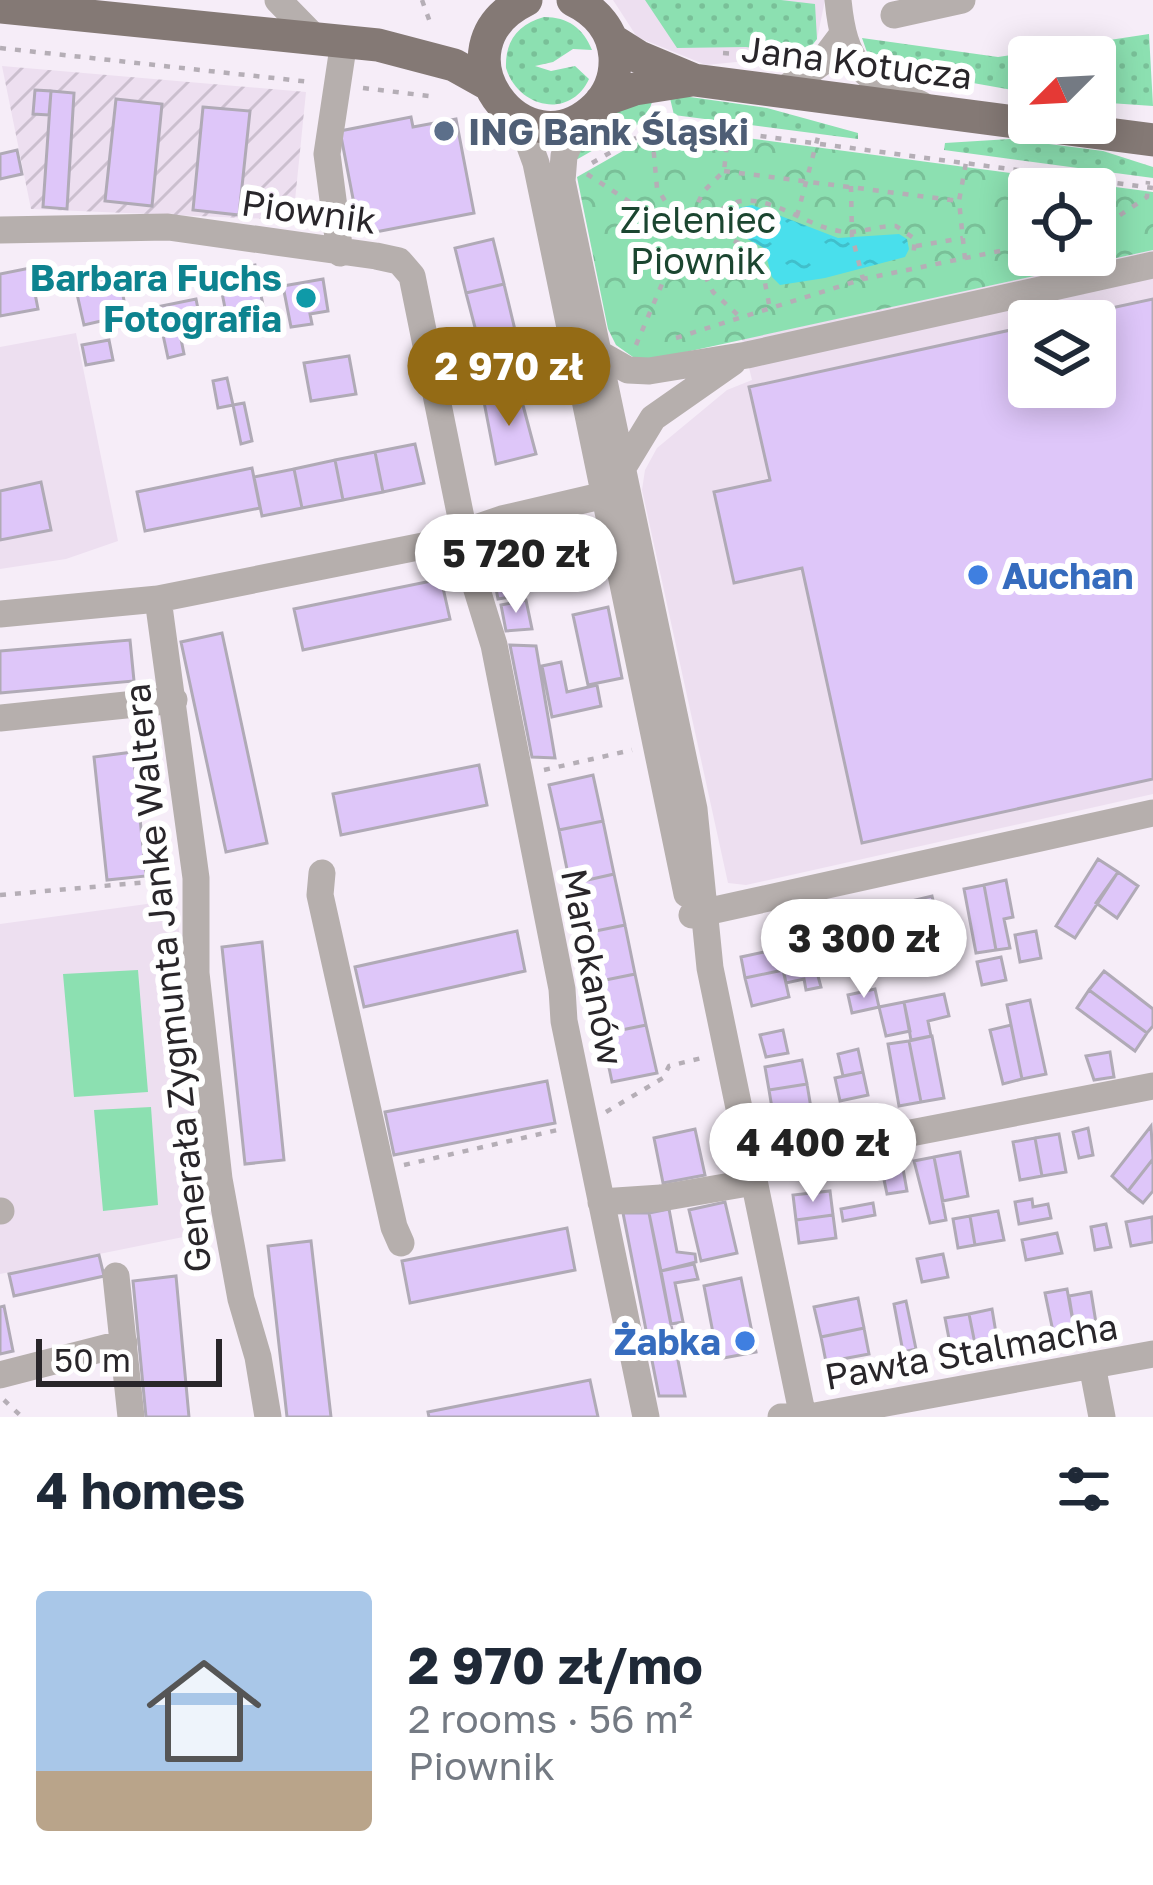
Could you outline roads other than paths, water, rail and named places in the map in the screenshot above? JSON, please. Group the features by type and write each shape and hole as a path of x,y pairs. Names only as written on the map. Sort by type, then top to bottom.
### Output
{"main road":[{"name":"Jana Kotucza","path":"573,0 598,16 612,40 694,80"},
{"path":"0,7 70,6 379,45 450,63 488,84"},
{"path":"379,45 453,39 505,10"},
{"path":"505,10 485,50 488,84 502,106 520,119"},
{"path":"590,111 614,72 612,40"},
{"name":"Jana Kotucza","path":"520,119 547,127 635,89 694,80 1153,140"}],"street":[{"path":"278,0 329,39 340,86 327,154 340,253"},
{"path":"838,0 842,35 868,78 935,111"},
{"path":"894,15 962,0"},
{"path":"782,91 821,63 842,35"},
{"path":"590,111 564,156 562,174 694,809 699,913 803,1417"},
{"path":"520,119 536,163 605,494 660,660"},
{"name":"Piownik","path":"0,230 168,227 399,261 412,276 465,531"},
{"path":"598,353 638,372 746,355 1153,265"},
{"path":"622,469 653,418 746,355"},
{"path":"0,614 158,599 424,546 605,494"},
{"name":"Marokanów","path":"465,531 494,645 646,1417"},
{"name":"Generała Zygmunta Janke Waltera","path":"158,599 196,878 196,973 219,1179 268,1417"},
{"path":"0,718 174,700"},
{"path":"699,913 1153,813"},
{"path":"322,873 320,895 401,1243"},
{"path":"601,1202 661,1198 752,1173 1153,1086"},
{"path":"116,1276 131,1417"},
{"path":"0,1375 124,1343"},
{"name":"Pawła Stalmacha","path":"781,1417 873,1411 1153,1354"},
{"path":"1092,1365 1102,1417"}],"water":[{"path":"752,205 838,238 899,234 907,239 909,249 905,257 780,285 772,277 764,248 727,228 730,210"}],"place":[{"name":"ING Bank Śląski","path":"444,131"},
{"name":"Barbara Fuchs Fotografia","path":"306,298"},
{"name":"Auchan","path":"978,575"},
{"name":"Żabka","path":"745,1341"}],"park label":[{"name":"Zieleniec Piownik","path":"698,240"}]}
